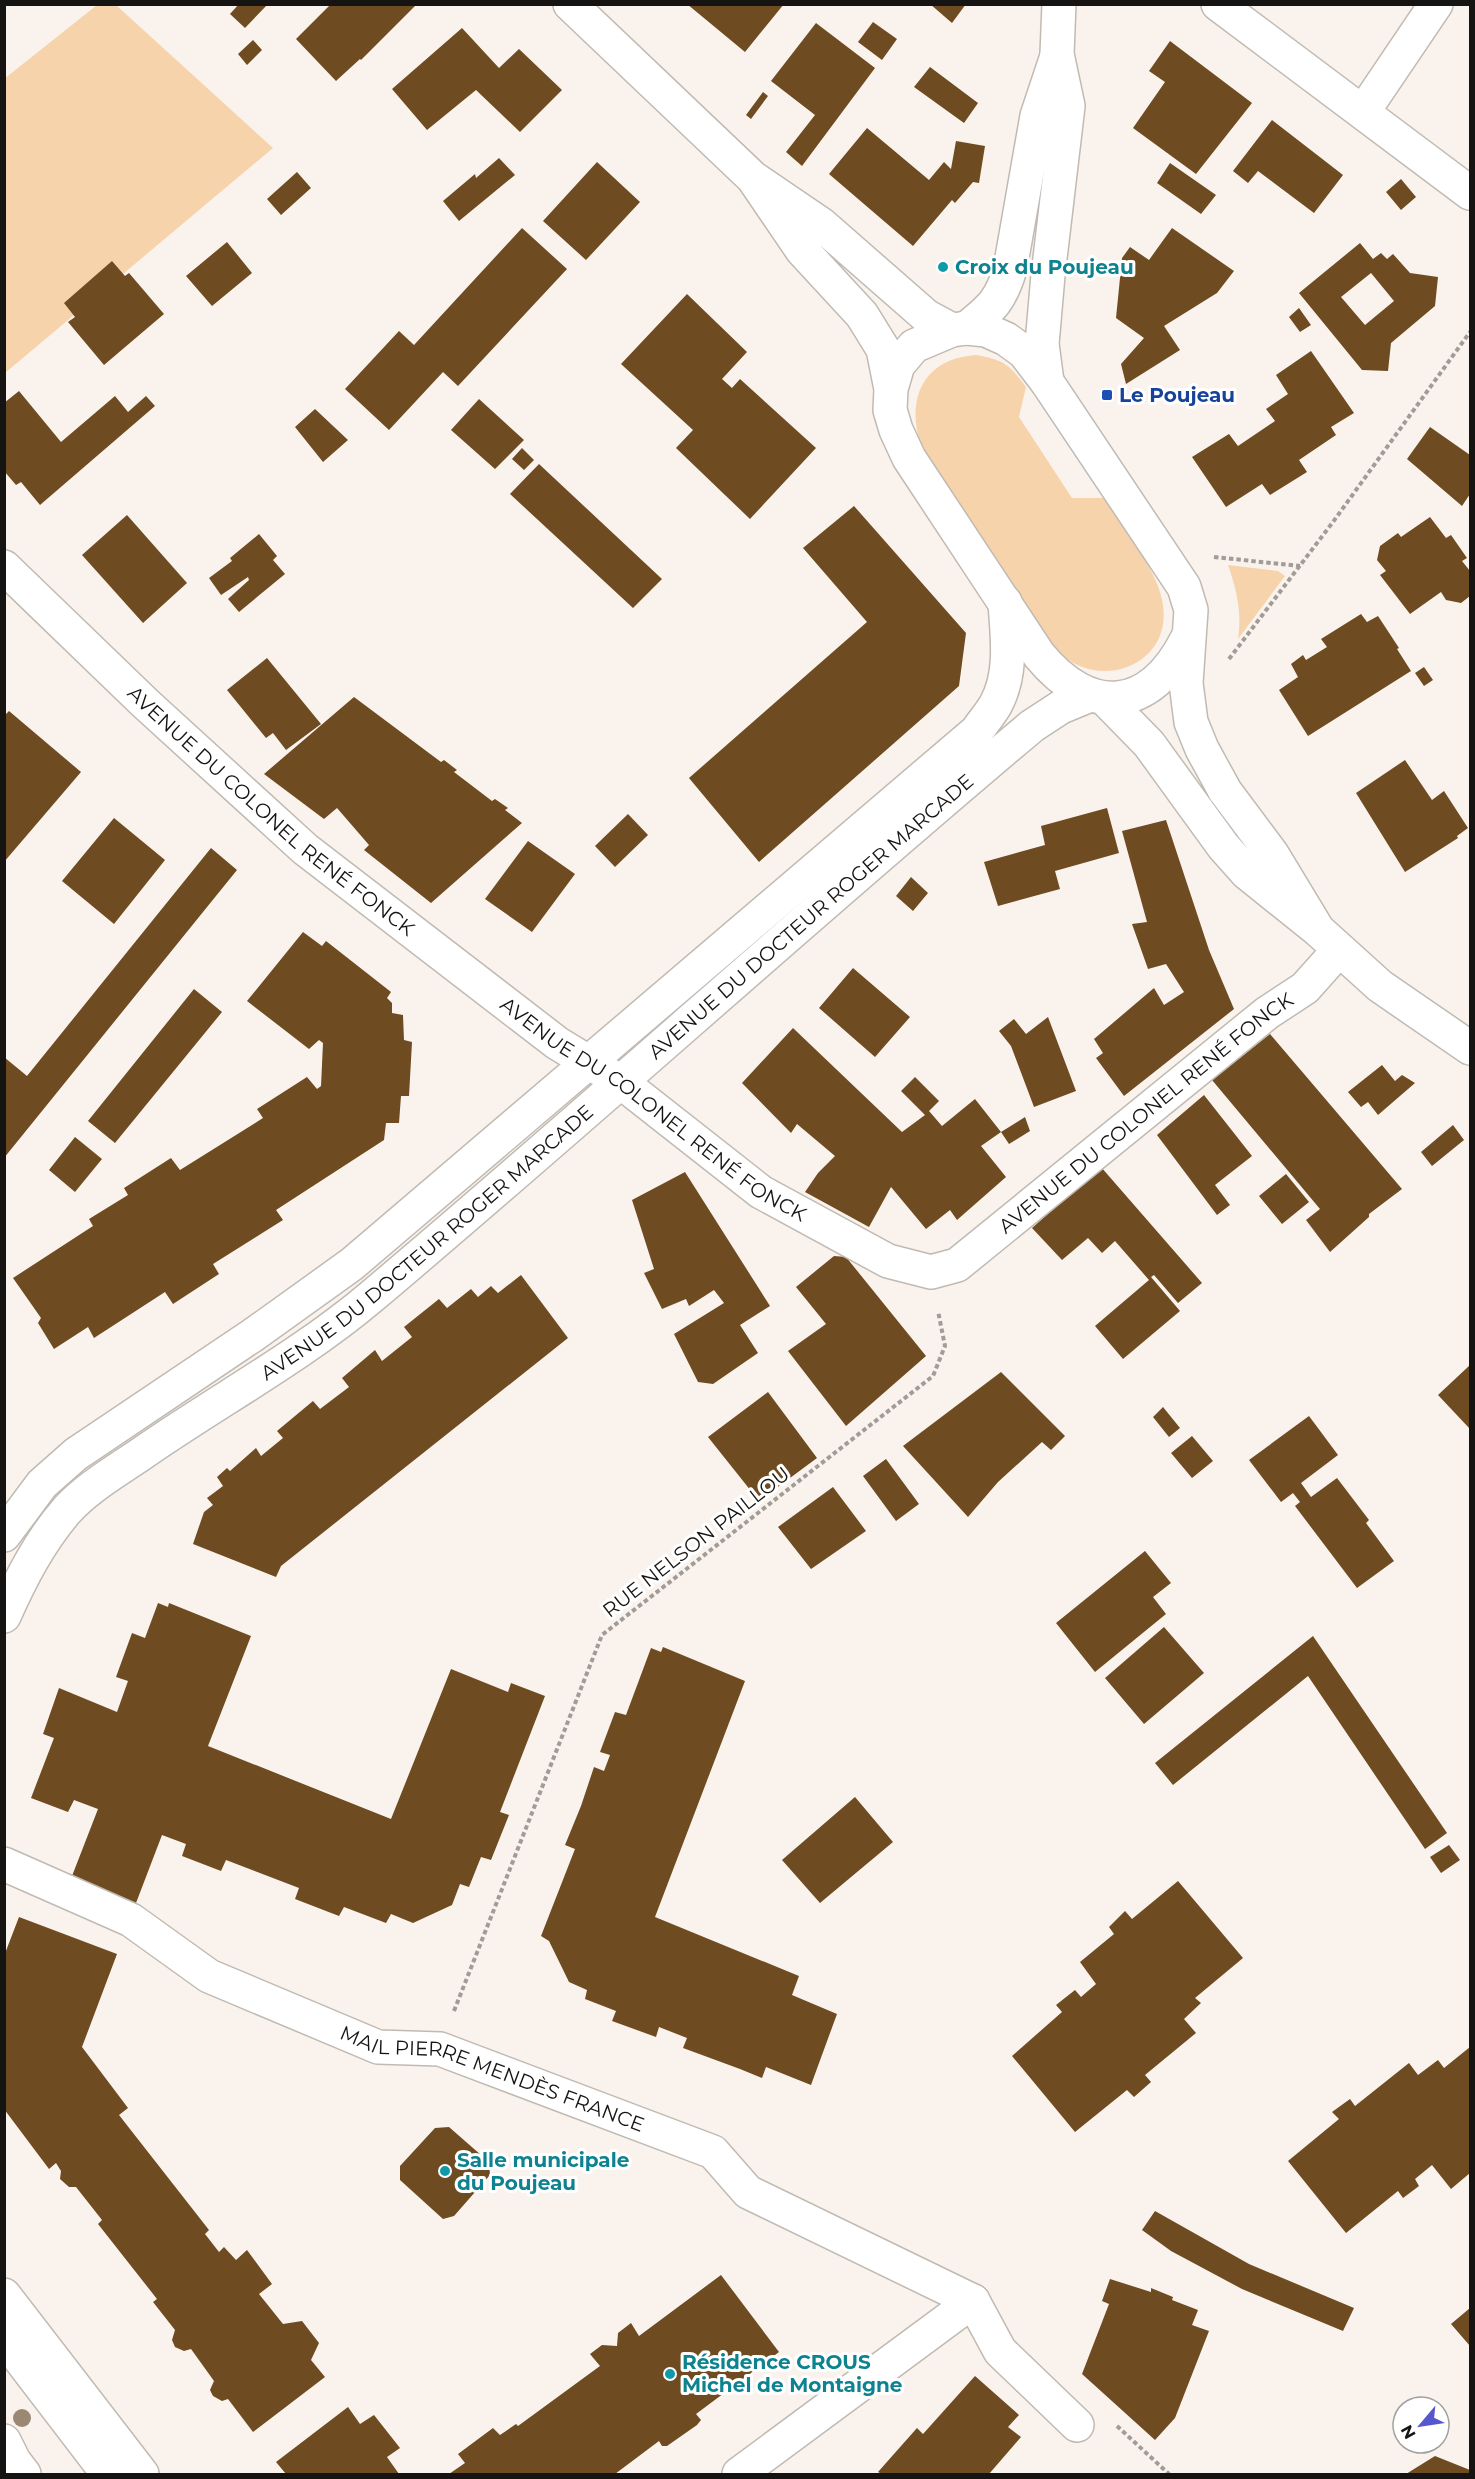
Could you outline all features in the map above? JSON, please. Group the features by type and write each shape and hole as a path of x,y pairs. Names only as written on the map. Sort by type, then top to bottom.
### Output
{"street":[{"path":"570,4 753,178 822,225 926,316 960,329 986,330 1006,339 1024,352 1047,382 1184,587 1191,610 1187,702 1191,722 1202,749 1225,791 1272,854 1328,940"},
{"path":"1218,4 1470,193"},
{"path":"1363,112 1436,4"},
{"path":"1060,5 1057,54 1037,116 1010,269 1004,291 989,310 960,329 915,345 898,365 891,389 890,410 896,430 909,458 1039,655 1052,671 1070,685 1098,697 1149,744 1223,846 1247,873 1380,986 1470,1048"},
{"path":"1047,382 1042,344 1068,106 1057,54"},
{"path":"753,178 802,250 862,315 883,349 891,389"},
{"name":"AVENUE DU COLONEL RENÉ FONCK","path":"4,567 145,703 305,849 557,1043 621,1082 761,1192 888,1262 931,1272 957,1265 1267,1013 1305,988 1328,940"},
{"name":"AVENUE DU DOCTEUR ROGER MARCADE","path":"4,1535 42,1484 76,1454 253,1335 352,1264 977,731 996,703 1005,679 1009,651 1005,602"},
{"name":"AVENUE DU DOCTEUR ROGER MARCADE","path":"4,1616 32,1558 70,1507 176,1430 310,1344 359,1307 1032,726 1061,707 1098,697 1128,696 1145,689 1163,676 1177,660 1188,638"},
{"name":"MAIL PIERRE MENDÈS FRANCE","path":"4,1864 131,1920 209,1976 378,2046 440,2049 713,2152 748,2192 973,2301"},
{"path":"4,2295 142,2475"},
{"path":"739,2475 973,2301 1000,2351 1077,2425"},
{"path":"8,2355 108,2475"},
{"path":"4,2441 24,2475"}],"path":[{"path":"1229,659 1300,566 1470,332"},
{"path":"1209,556 1300,566"},
{"name":"RUE NELSON PAILLOU","path":"440,2049 602,1635 933,1376 945,1346 931,1272"},
{"path":"1077,2425 1114,2423 1169,2475"}],"shaded area":[{"path":"97,5 116,5 273,148 5,373 4,79"},
{"path":"976,355 1000,361 1020,379 1026,387 1019,417 1072,498 1104,498 1155,578 1163,605 1163,626 1156,644 1144,657 1128,666 1110,671 1092,670 1073,663 1057,650 921,445 916,412 923,384 943,364 958,358"},
{"path":"1228,565 1278,571 1285,576 1238,639 1238,602"}],"building":[{"path":"239,4 268,4 245,28 230,14"},
{"path":"331,4 417,4 361,60 336,81 296,39"},
{"path":"687,4 784,4 745,52"},
{"path":"930,4 966,4 952,23"},
{"path":"873,22 897,39 882,60 858,42"},
{"path":"816,23 875,68 802,166 786,152 815,115 771,81"},
{"path":"462,28 499,68 519,49 562,90 520,132 476,90 427,130 392,89"},
{"path":"253,40 262,50 247,65 238,54"},
{"path":"1170,41 1252,103 1196,174 1133,128 1165,82 1149,71"},
{"path":"930,67 978,103 964,123 914,87"},
{"path":"763,92 768,96 751,119 746,115"},
{"path":"1272,120 1343,175 1314,213 1258,171 1248,183 1233,171"},
{"path":"867,128 929,180 944,162 951,169 956,141 985,146 979,183 973,182 955,203 952,200 913,246 829,174"},
{"path":"499,158 515,175 459,221 443,201 475,174 476,178"},
{"path":"597,162 640,202 586,260 543,221"},
{"path":"1170,163 1216,195 1201,214 1157,183"},
{"path":"297,172 311,188 281,215 267,199"},
{"path":"1401,179 1416,197 1401,210 1386,192"},
{"path":"522,228 567,269 458,386 443,372 389,430 345,389 399,331 414,345"},
{"path":"1172,228 1234,271 1217,293 1164,326 1180,350 1126,384 1121,364 1144,338 1116,318 1122,258 1130,247 1149,260"},
{"path":"227,242 252,273 212,306 186,276"},
{"path":"1360,243 1373,259 1381,253 1387,259 1393,254 1410,273 1438,277 1435,306 1391,343 1388,371 1362,370 1299,293","holes":["1371,273 1394,301 1365,325 1341,297"]},
{"path":"112,261 125,276 129,273 164,314 104,365 68,322 75,317 64,303"},
{"path":"687,294 747,352 722,379 732,388 740,379 816,448 750,519 676,448 693,430 621,364"},
{"path":"1299,308 1311,325 1300,332 1289,317"},
{"path":"1311,351 1354,413 1331,427 1336,435 1299,460 1307,472 1270,495 1262,484 1226,507 1192,457 1229,434 1238,446 1275,421 1266,409 1288,394 1276,375"},
{"path":"19,391 61,442 115,396 128,412 146,396 155,406 40,505 21,482 16,485 4,471 4,403"},
{"path":"479,399 524,440 495,469 451,430"},
{"path":"315,409 348,440 323,462 295,427"},
{"path":"1430,427 1470,455 1470,494 1462,506 1407,459"},
{"path":"522,448 534,460 524,470 512,459"},
{"path":"539,464 662,579 633,608 510,494"},
{"path":"854,506 966,633 959,686 759,862 689,778 867,622 803,548"},
{"path":"127,515 187,583 143,623 82,555"},
{"path":"1430,517 1446,538 1451,535 1467,558 1462,561 1470,571 1470,596 1461,603 1446,600 1441,592 1410,614 1380,575 1386,571 1377,560 1380,546 1398,533 1401,537"},
{"path":"259,534 277,556 273,560 285,574 239,612 228,599 249,580 248,577 221,595 209,578 232,561 230,558"},
{"path":"1361,614 1367,622 1378,616 1411,671 1308,736 1279,690 1298,677 1291,664 1303,655 1306,660 1327,647 1321,639"},
{"path":"267,658 321,724 286,750 273,733 266,738 227,690"},
{"path":"1424,667 1433,680 1424,686 1415,673"},
{"path":"354,697 441,762 444,760 457,770 454,772 492,801 495,799 508,808 505,810 522,823 431,903 364,850 369,845 337,808 324,819 264,774"},
{"path":"9,711 81,772 4,862 4,716"},
{"path":"1405,760 1432,800 1444,791 1468,828 1457,836 1458,838 1405,872 1356,793"},
{"path":"1107,808 1119,853 1055,871 1060,889 998,906 984,862 1045,845 1041,826"},
{"path":"628,814 648,835 615,867 595,846"},
{"path":"114,818 165,860 114,924 62,881"},
{"path":"1166,820 1209,950 1234,1009 1124,1096 1096,1058 1103,1053 1094,1039 1154,988 1164,1005 1184,992 1166,964 1148,969 1132,924 1147,922 1122,831"},
{"path":"528,841 575,874 532,932 485,899"},
{"path":"211,848 237,870 4,1158 4,1057 27,1076"},
{"path":"911,877 928,893 913,911 896,896"},
{"path":"303,932 322,946 326,941 391,992 387,998 392,1003 392,1013 403,1015 404,1040 412,1042 409,1096 401,1096 399,1123 386,1123 384,1140 276,1210 283,1220 213,1264 219,1274 173,1304 165,1292 94,1338 88,1327 54,1349 38,1323 41,1318 13,1278 93,1226 89,1219 128,1195 124,1188 171,1158 180,1170 263,1118 257,1109 307,1077 317,1089 321,1086 323,1043 319,1040 309,1049 247,1001"},
{"path":"853,968 910,1017 875,1057 819,1008"},
{"path":"194,989 222,1012 115,1143 88,1121"},
{"path":"1048,1017 1076,1091 1034,1107 1011,1046 999,1031 1014,1019 1026,1034"},
{"path":"793,1028 902,1132 925,1115 901,1091 915,1077 939,1101 929,1111 942,1126 975,1099 1001,1132 981,1146 1006,1177 957,1220 950,1210 926,1229 891,1187 869,1227 805,1192 818,1173 835,1156 797,1124 791,1133 742,1083"},
{"path":"1270,1034 1402,1189 1369,1214 1369,1217 1330,1252 1306,1220 1320,1209 1212,1080"},
{"path":"1382,1065 1395,1081 1402,1075 1415,1083 1378,1115 1368,1102 1361,1107 1348,1092"},
{"path":"1204,1095 1252,1156 1215,1185 1230,1205 1217,1215 1157,1135"},
{"path":"1025,1117 1030,1131 1009,1144 1001,1132"},
{"path":"1453,1125 1464,1140 1432,1166 1421,1152"},
{"path":"75,1137 102,1159 75,1192 49,1170"},
{"path":"1101,1167 1202,1283 1178,1303 1154,1275 1151,1277 1180,1311 1123,1359 1095,1326 1149,1280 1115,1241 1102,1253 1088,1238 1062,1260 1032,1228"},
{"path":"685,1172 770,1306 740,1325 758,1353 713,1384 698,1382 674,1334 724,1303 714,1290 689,1306 686,1299 662,1309 644,1273 654,1269 632,1200"},
{"path":"1286,1174 1309,1202 1282,1224 1259,1196"},
{"path":"834,1256 846,1257 926,1356 846,1426 788,1351 826,1324 796,1287"},
{"path":"521,1275 568,1338 281,1566 276,1577 193,1544 204,1512 213,1505 207,1498 223,1486 217,1477 227,1468 230,1471 256,1448 261,1456 283,1438 277,1431 313,1401 320,1409 349,1387 342,1378 375,1350 382,1361 412,1337 404,1327 439,1299 447,1308 471,1289 478,1297 491,1286 498,1293"},
{"path":"1470,1365 1470,1429 1438,1395"},
{"path":"1001,1372 1065,1436 1051,1450 1042,1442 998,1482 968,1517 903,1446"},
{"path":"768,1392 817,1458 759,1501 708,1437"},
{"path":"1163,1407 1180,1428 1169,1437 1153,1417"},
{"path":"1309,1416 1338,1455 1301,1483 1311,1497 1337,1478 1369,1520 1366,1523 1394,1561 1357,1588 1295,1506 1300,1502 1293,1493 1281,1502 1249,1460"},
{"path":"1192,1436 1213,1461 1192,1478 1171,1453"},
{"path":"886,1459 919,1504 896,1521 863,1476"},
{"path":"833,1487 866,1531 811,1569 778,1527"},
{"path":"1145,1551 1171,1583 1153,1597 1166,1614 1095,1672 1056,1623"},
{"path":"158,1603 168,1607 169,1603 251,1636 208,1746 391,1819 451,1669 508,1692 511,1683 545,1696 500,1812 509,1815 491,1860 481,1857 469,1887 460,1884 452,1905 413,1923 391,1914 386,1923 344,1907 339,1916 295,1899 299,1888 226,1860 221,1871 182,1856 186,1844 162,1835 136,1903 72,1876 98,1809 74,1800 68,1812 31,1798 54,1738 43,1734 59,1688 117,1712 128,1681 116,1677 132,1633 145,1638"},
{"path":"1164,1627 1204,1673 1144,1724 1105,1678"},
{"path":"1313,1636 1447,1833 1425,1849 1308,1676 1173,1785 1155,1763"},
{"path":"663,1647 745,1681 655,1917 799,1976 792,1995 837,2014 811,2085 766,2067 762,2078 683,2048 687,2038 659,2027 656,2037 612,2021 616,2011 585,1999 587,1990 569,1982 549,1941 541,1936 575,1849 565,1845 594,1767 604,1771 610,1755 600,1752 615,1712 626,1715 651,1648 661,1652"},
{"path":"855,1797 893,1842 820,1903 782,1860"},
{"path":"1449,1845 1460,1860 1441,1873 1430,1857"},
{"path":"1178,1881 1243,1958 1195,1998 1201,2003 1184,2019 1196,2033 1145,2075 1151,2082 1134,2097 1127,2090 1075,2132 1012,2056 1062,2012 1056,2005 1075,1990 1081,1997 1096,1984 1080,1962 1114,1934 1109,1927 1125,1911 1132,1919"},
{"path":"19,1917 117,1954 82,2047 128,2108 119,2115 209,2230 205,2234 219,2252 224,2247 236,2260 247,2250 272,2284 259,2294 283,2324 302,2321 319,2343 311,2360 325,2377 253,2432 228,2399 222,2401 213,2396 210,2390 214,2381 191,2349 184,2351 175,2347 172,2340 175,2330 153,2302 157,2299 98,2224 102,2220 76,2187 69,2187 60,2179 61,2171 56,2163 49,2169 4,2109 4,1956"},
{"path":"1470,2047 1470,2173 1451,2189 1432,2165 1415,2179 1419,2186 1403,2198 1398,2191 1346,2233 1288,2161 1339,2119 1332,2112 1350,2099 1355,2106 1409,2063 1418,2075 1438,2060 1444,2068"},
{"name":"Salle municipale du Poujeau","path":"449,2127 489,2162 490,2175 454,2216 443,2219 400,2180 400,2166 435,2128"},
{"path":"1155,2211 1249,2264 1354,2308 1343,2331 1242,2289 1171,2251 1142,2230"},
{"name":"Résidence CROUS Michel de Montaigne","path":"721,2275 779,2352 696,2414 701,2420 697,2425 667,2446 662,2446 659,2441 615,2474 449,2474 465,2463 458,2454 493,2428 500,2435 516,2424 518,2426 600,2366 590,2354 602,2345 617,2346 618,2333 631,2323 639,2336"},
{"path":"1110,2279 1151,2292 1151,2288 1173,2297 1172,2300 1198,2310 1192,2325 1209,2331 1175,2418 1155,2440 1082,2374 1109,2304 1102,2301"},
{"path":"1470,2308 1470,2346 1451,2324"},
{"path":"975,2376 1019,2415 1008,2427 1021,2437 989,2474 882,2474 878,2472 917,2428 923,2434"},
{"path":"348,2407 360,2424 374,2415 400,2448 387,2457 399,2474 286,2474 276,2462"},
{"path":"1435,2456 1470,2470 1470,2474 1406,2474"}],"place":[{"name":"Croix du Poujeau","path":"943,267"},
{"name":"Le Poujeau","path":"1107,395"},
{"name":"Salle municipale du Poujeau","path":"445,2171"},
{"name":"Résidence CROUS Michel de Montaigne","path":"670,2374"}]}
